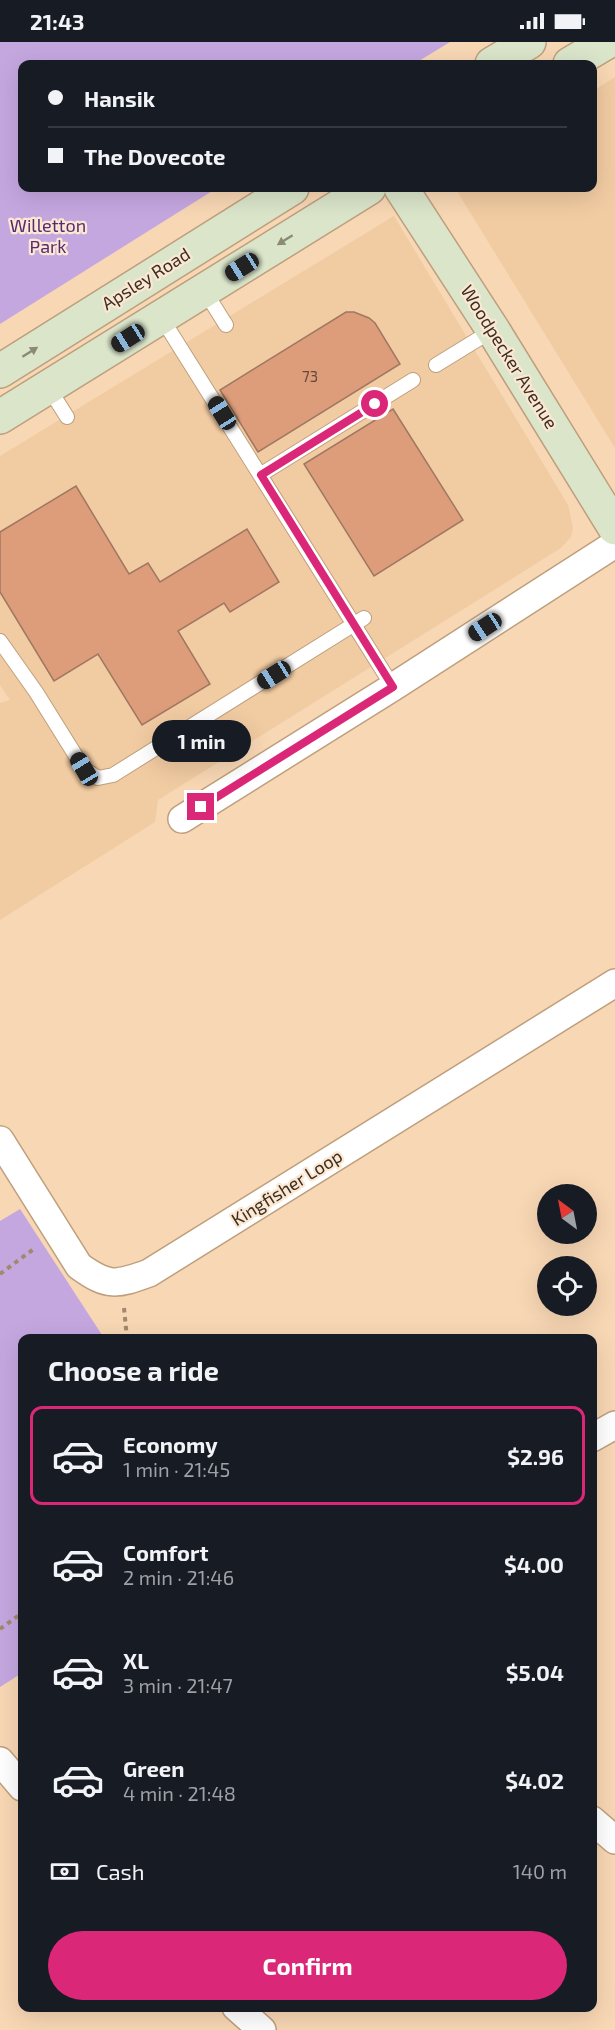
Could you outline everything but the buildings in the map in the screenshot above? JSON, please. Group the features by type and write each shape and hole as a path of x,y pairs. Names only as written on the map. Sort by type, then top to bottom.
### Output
{"main road":[{"path":"499,60 529,42"},
{"path":"577,60 607,42"},
{"name":"Apsley Road","path":"0,371 286,192"},
{"path":"0,417 363,192"},
{"name":"Woodpecker Avenue","path":"404,192 493,330 615,528"}],"street":[{"path":"182,819 615,544"},
{"name":"Kingfisher Loop","path":"0,1140 79,1266 98,1279 122,1283 149,1274 615,984"},
{"path":"597,1435 615,1425"},
{"path":"0,1761 18,1782"},
{"path":"597,1825 615,1840"},
{"path":"242,2012 262,2030"}],"lane":[{"path":"204,290 226,325"},
{"path":"161,316 198,384 237,447 261,475 359,621 393,687"},
{"path":"436,365 493,330"},
{"path":"261,475 413,380"},
{"path":"48,387 68,417"},
{"path":"0,641 36,692 84,769 98,778 113,775 359,621"}],"path":[{"path":"0,1274 58,1234"},
{"path":"0,1629 18,1616"}],"shaded area":[{"path":"615,77 615,448 457,192 597,192 597,88"},
{"path":"394,216 568,505 573,528 571,537 561,548 158,800 155,822 0,920 0,703 10,700 0,685 0,456"}],"green space":[{"name":"Willetton Park","path":"0,42 450,42 421,60 18,60 18,192 211,192 0,324"},
{"path":"20,1209 101,1334 18,1334 18,1676 0,1687 0,1221"}],"route":[{"path":"201,807 393,687 261,475 375,404"}]}
